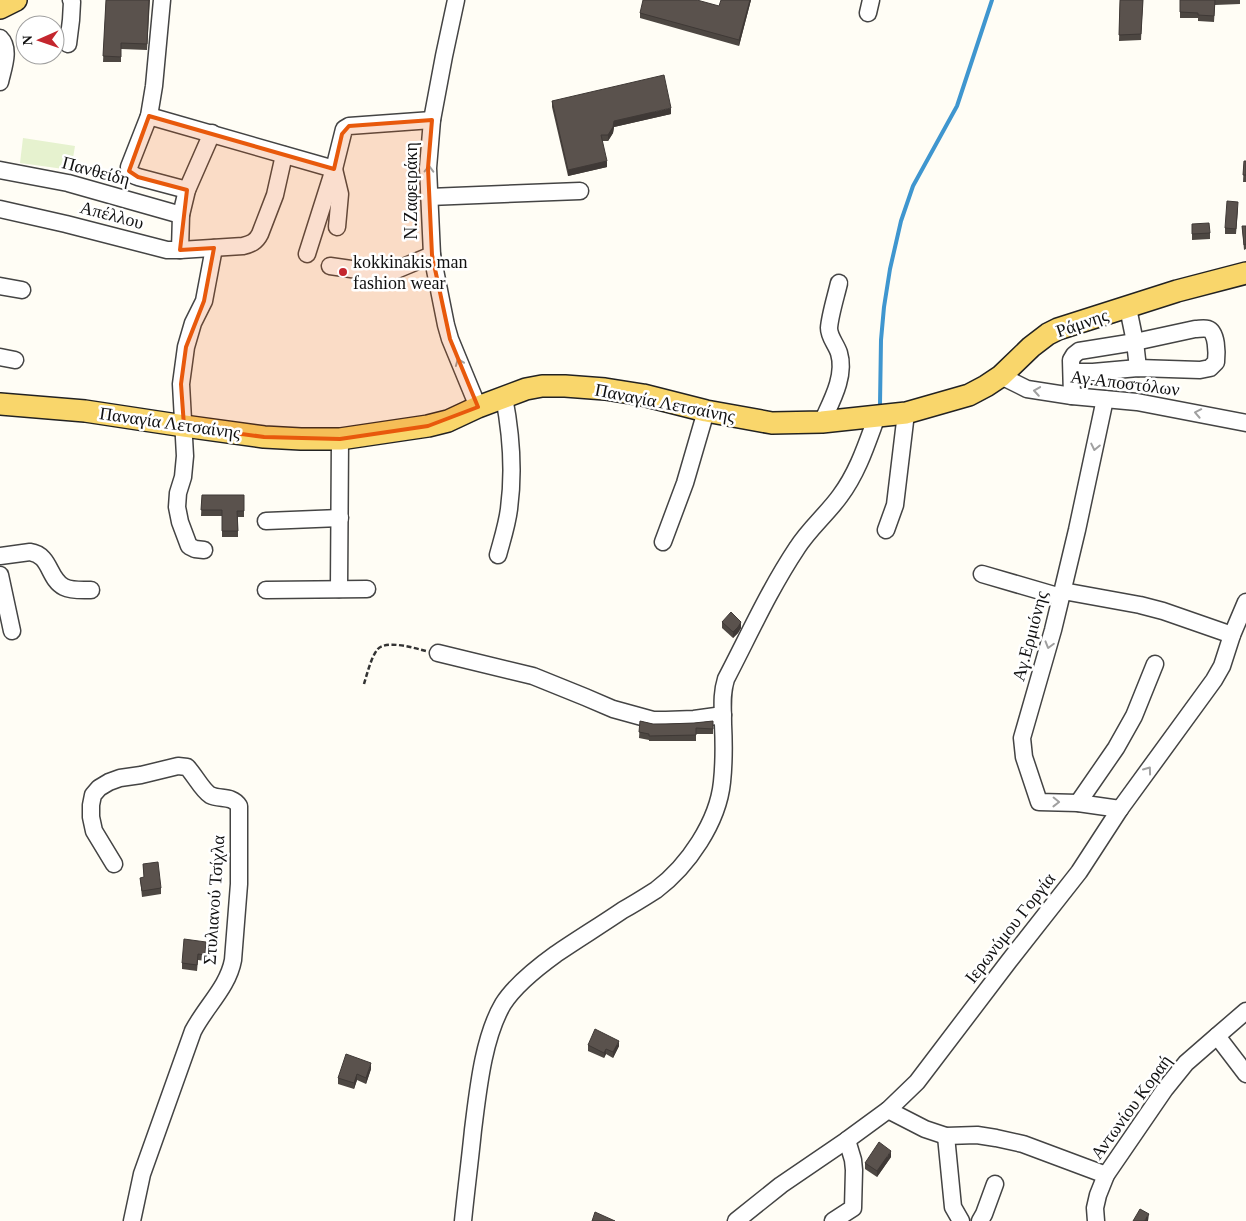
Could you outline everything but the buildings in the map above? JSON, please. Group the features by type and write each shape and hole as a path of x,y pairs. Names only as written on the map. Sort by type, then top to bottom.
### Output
{"main road":[{"path":"0,8 16,0"},
{"name":"Ράμνης","path":"877,416 906,413 969,395 1001,376 1031,347 1053,332 1073,323 1246,272"},
{"name":"Παναγία Λετσαίνης","path":"0,404 85,410 264,437 301,439 340,439 448,422 504,396 542,386 583,387 643,395 706,411 772,423 822,422 877,416"}],"street":[{"path":"68,44 71,0"},
{"path":"162,0 154,86 149,116 129,171 138,177 187,190"},
{"name":"Ν.Ζαφειράκη","path":"456,0 432,120 428,168 432,255 450,339 478,407"},
{"path":"0,38 5,43 6,53 0,82"},
{"path":"149,116 334,169"},
{"path":"307,254 334,169 344,129 349,126 432,120"},
{"path":"180,250 181,215 187,190 212,133"},
{"name":"Απέλλου","path":"0,209 167,250 242,246 257,240 275,195 284,155"},
{"path":"334,169 340,194 337,227"},
{"name":"Πανθείδη","path":"0,170 68,183 181,215"},
{"path":"430,197 580,191"},
{"path":"204,550 189,546 180,522 177,507 185,456 181,384 186,346 193,323 204,300 214,248"},
{"path":"330,266 379,274 396,270 432,255"},
{"path":"822,422 836,388 840,371 839,352 829,329 839,282"},
{"path":"0,286 22,290"},
{"path":"1128,308 1138,368"},
{"path":"1072,372 1138,368 1200,370 1210,368 1216,362 1217,353 1214,335 1205,328 1196,329 1135,342 1079,351 1071,360 1072,396"},
{"name":"Αγ.Αποστόλων","path":"1001,376 1027,389 1072,396 1137,402 1246,423"},
{"path":"498,555 509,508 511,465 509,420 504,396"},
{"name":"Αγ.Ερμιόνης","path":"1105,399 1062,594 1022,738 1024,756 1039,802 1078,803 1120,809"},
{"path":"663,542 685,483 706,411"},
{"path":"886,530 895,505 906,413"},
{"path":"463,1221 481,1074 491,1033 503,1005 511,993 544,963 656,890 676,871 705,834 720,799 724,755 722,702 726,679 781,573 798,546 841,495 856,470 877,416"},
{"path":"338,589 340,439"},
{"path":"266,521 340,518"},
{"path":"0,556 34,552 44,559 57,581 63,587 92,590"},
{"path":"982,574 1062,594 1140,605 1232,635"},
{"path":"0,575 12,631"},
{"path":"266,590 367,589"},
{"name":"Ιερωνύμου Γοργία","path":"736,1221 781,1185 888,1110 918,1082 1015,953 1079,872 1120,809 1214,680 1222,666 1232,635 1246,602"},
{"path":"438,652 534,676 613,710 644,718 666,720 694,719 723,715"},
{"path":"1078,803 1116,748 1134,716 1155,664"},
{"name":"Στυλιανού Τσίχλα","path":"114,864 94,831 91,817 92,795 109,782 120,778 141,776 183,766 187,767 206,792 217,797 236,801 239,806 239,884 231,969 221,990 202,1014 193,1031 142,1174 132,1221"},
{"name":"Αντωνίου Κοραή","path":"1096,1221 1095,1208 1106,1175 1165,1089 1186,1064 1246,1011"},
{"path":"1217,1036 1246,1074"},
{"path":"888,1110 925,1129 946,1136 977,1135 1024,1144 1106,1175"},
{"path":"946,1136 953,1207 961,1221"},
{"path":"832,1221 853,1208 854,1170 847,1140"},
{"path":"980,1221 995,1184"}],"path":[{"path":"364,684 376,651 381,646 390,644 438,652"}],"highlighted area":[{"path":"149,116 334,169 342,134 349,126 432,120 428,168 432,255 450,339 478,407 428,426 340,439 264,437 184,426 181,384 186,347 204,301 214,248 180,250 187,190 138,177 129,171"}],"green space":[{"path":"23,138 75,146 71,170 20,163"}],"waterway":[{"path":"880,404 881,340 884,307 901,221 913,186 957,106 992,0"}],"place":[{"name":"kokkinakis man fashion wear","path":"343,272"}]}
